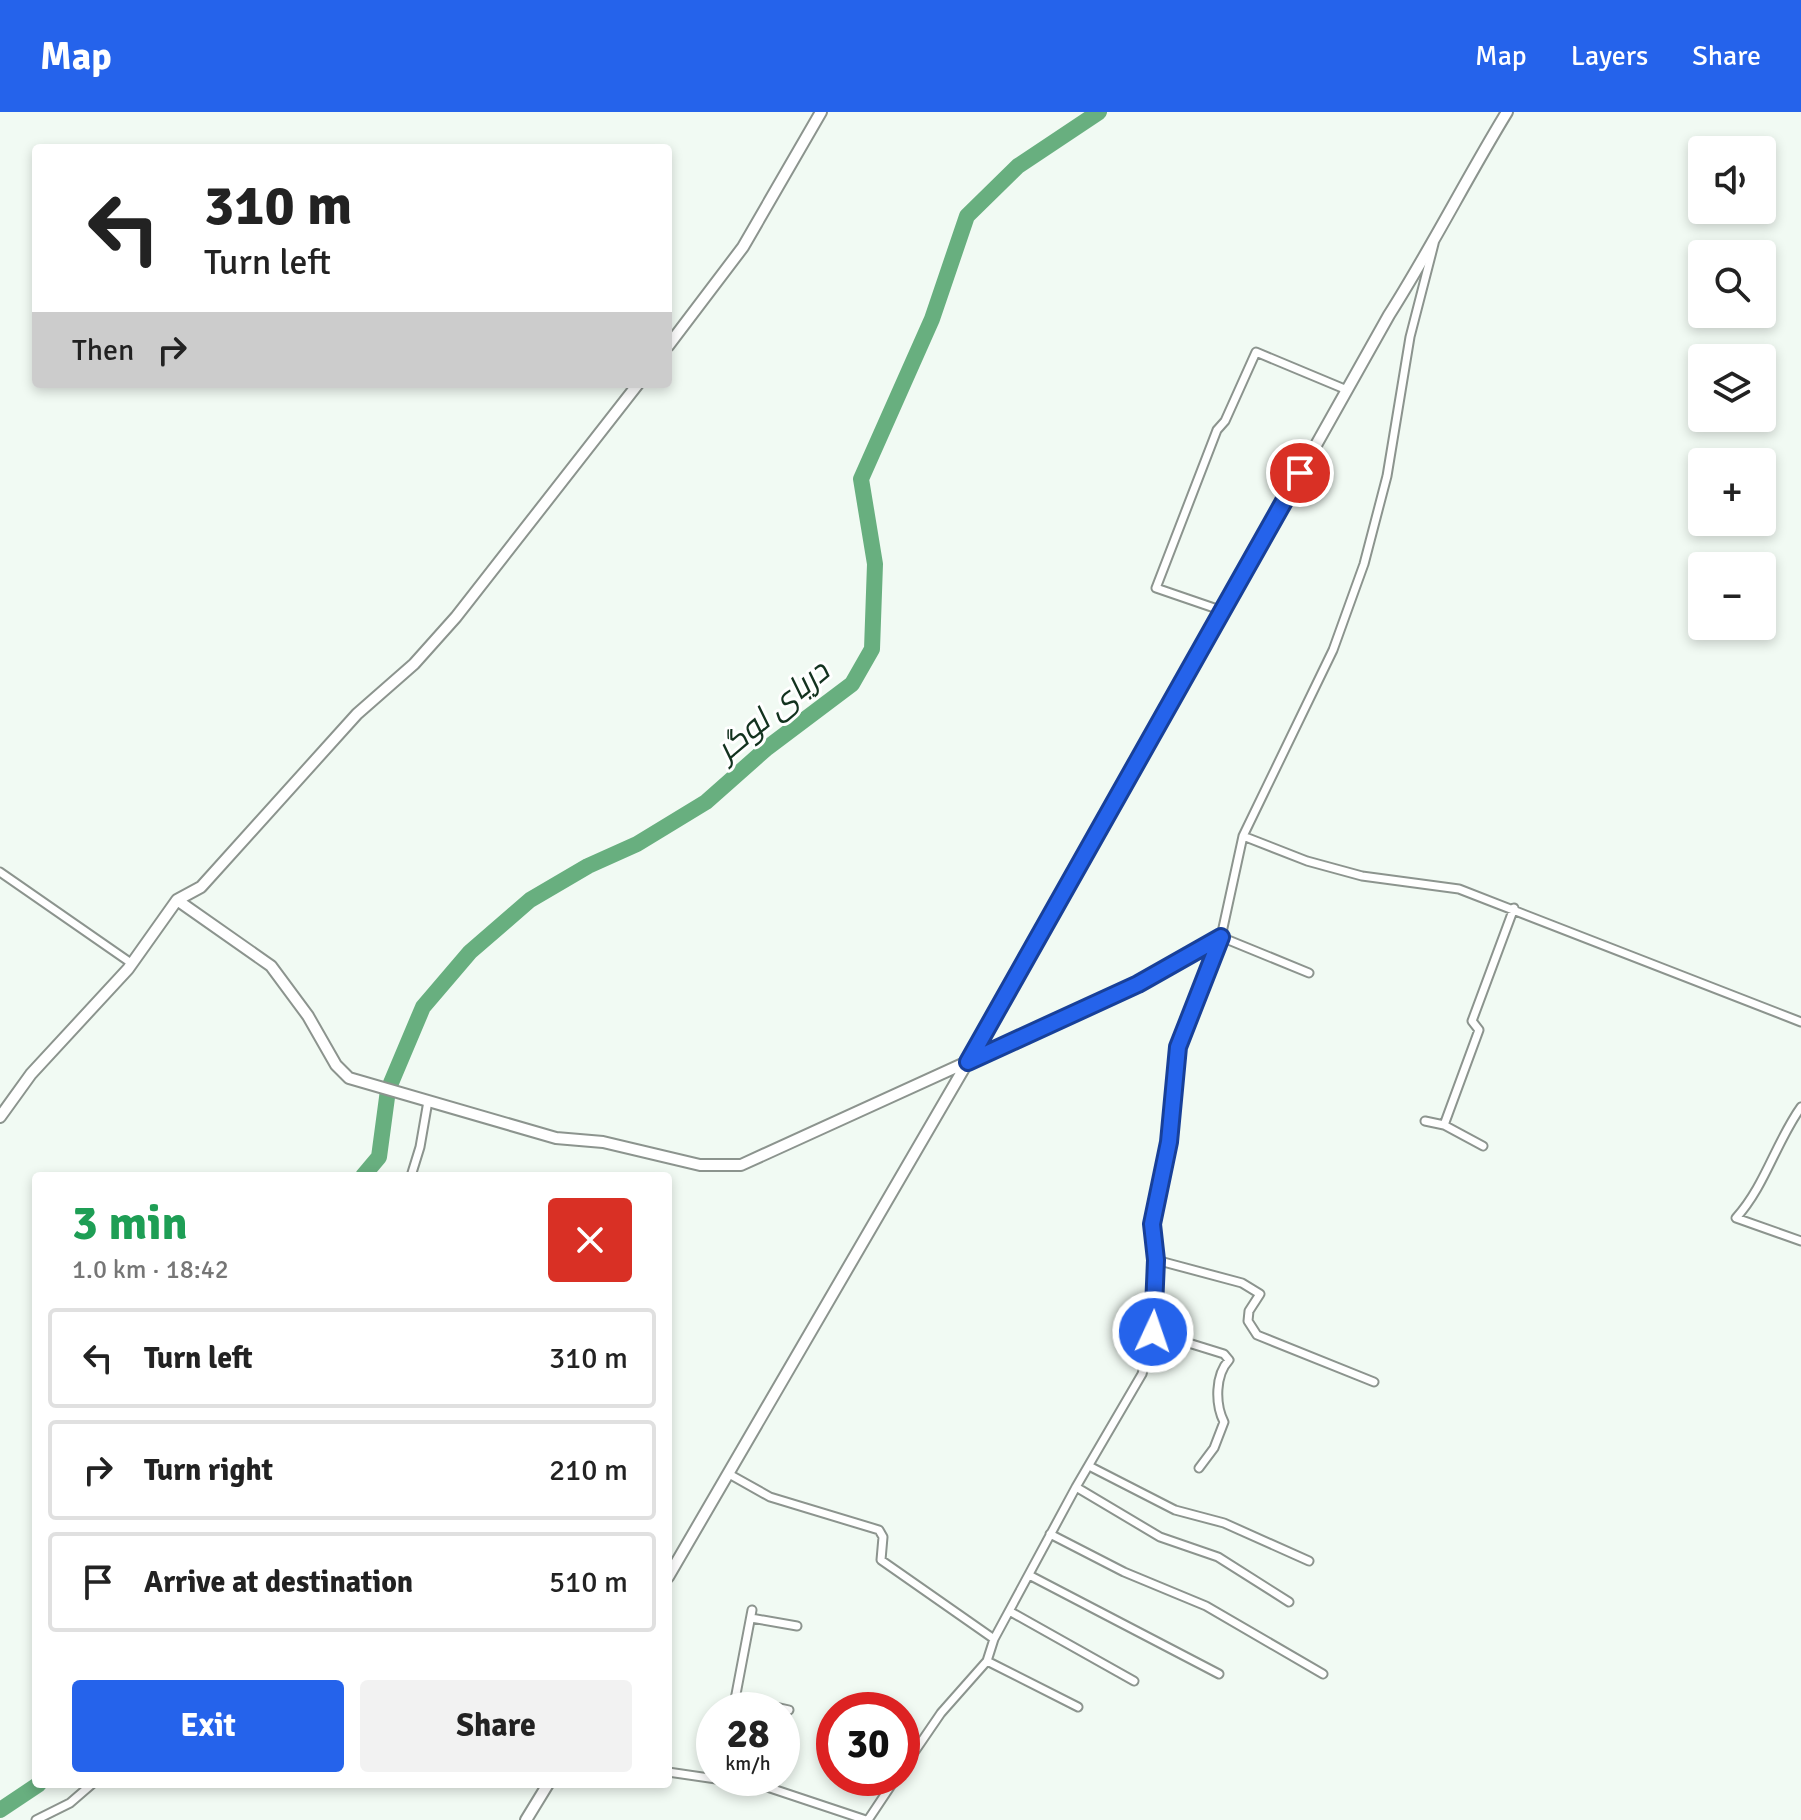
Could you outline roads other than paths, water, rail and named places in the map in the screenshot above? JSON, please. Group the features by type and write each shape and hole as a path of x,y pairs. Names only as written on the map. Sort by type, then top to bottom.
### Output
{"street":[{"path":"672,341 743,247 821,112"},
{"path":"672,1570 968,1062 1347,390 1435,242 1453,201 1507,112"},
{"path":"920,1744 941,1713 987,1661 994,1639 1050,1534 1142,1374 1153,1332 1156,1260 1152,1224 1169,1142 1178,1047 1221,937 1243,836 1333,650 1364,564 1387,476 1410,337 1435,242"},
{"path":"1223,611 1156,588 1217,430 1225,421 1256,352 1347,390"},
{"path":"0,1117 31,1074 131,963 177,900 201,887 357,714 440,636 635,388"},
{"path":"1243,836 1334,868 1459,889 1801,1022"},
{"path":"0,872 131,963"},
{"path":"177,900 271,966 308,1016 336,1065 349,1078 556,1138 603,1142 700,1165 741,1165 1138,984 1221,937"},
{"path":"1444,1125 1479,1030 1472,1021 1514,908"},
{"path":"1221,937 1309,973"},
{"path":"412,1172 428,1101"},
{"path":"1801,1107 1787,1127 1750,1203 1736,1218 1801,1241"},
{"path":"1425,1121 1444,1125 1483,1146"},
{"path":"1156,1260 1242,1283 1260,1294 1249,1311 1248,1321 1257,1335 1374,1382"},
{"path":"1153,1332 1224,1354 1229,1360 1221,1368 1217,1409 1224,1422 1214,1448 1199,1468"},
{"path":"1089,1466 1175,1510 1224,1523 1309,1561"},
{"path":"729,1474 770,1497 879,1530 883,1537 879,1554 881,1560 994,1639"},
{"path":"1076,1487 1160,1537 1218,1557 1289,1602"},
{"path":"1050,1534 1124,1572 1206,1606 1323,1674"},
{"path":"1029,1575 1219,1674"},
{"path":"1011,1612 1134,1681"},
{"path":"736,1692 751,1614 797,1626"},
{"path":"987,1661 1078,1707"},
{"path":"672,1772 696,1775"},
{"path":"36,1820 70,1803 87,1788"},
{"path":"526,1820 546,1788"},
{"path":"794,1796 867,1820 884,1796"}],"waterway":[{"name":"دریای لوگر","path":"366,1172 379,1157 388,1090 423,1007 470,952 530,900 588,866 637,844 706,802 767,748 852,684 872,649 875,564 861,479 932,319 967,216 1018,166 1099,112"},
{"name":"دریای لوگر","path":"0,1810 33,1788"}]}
